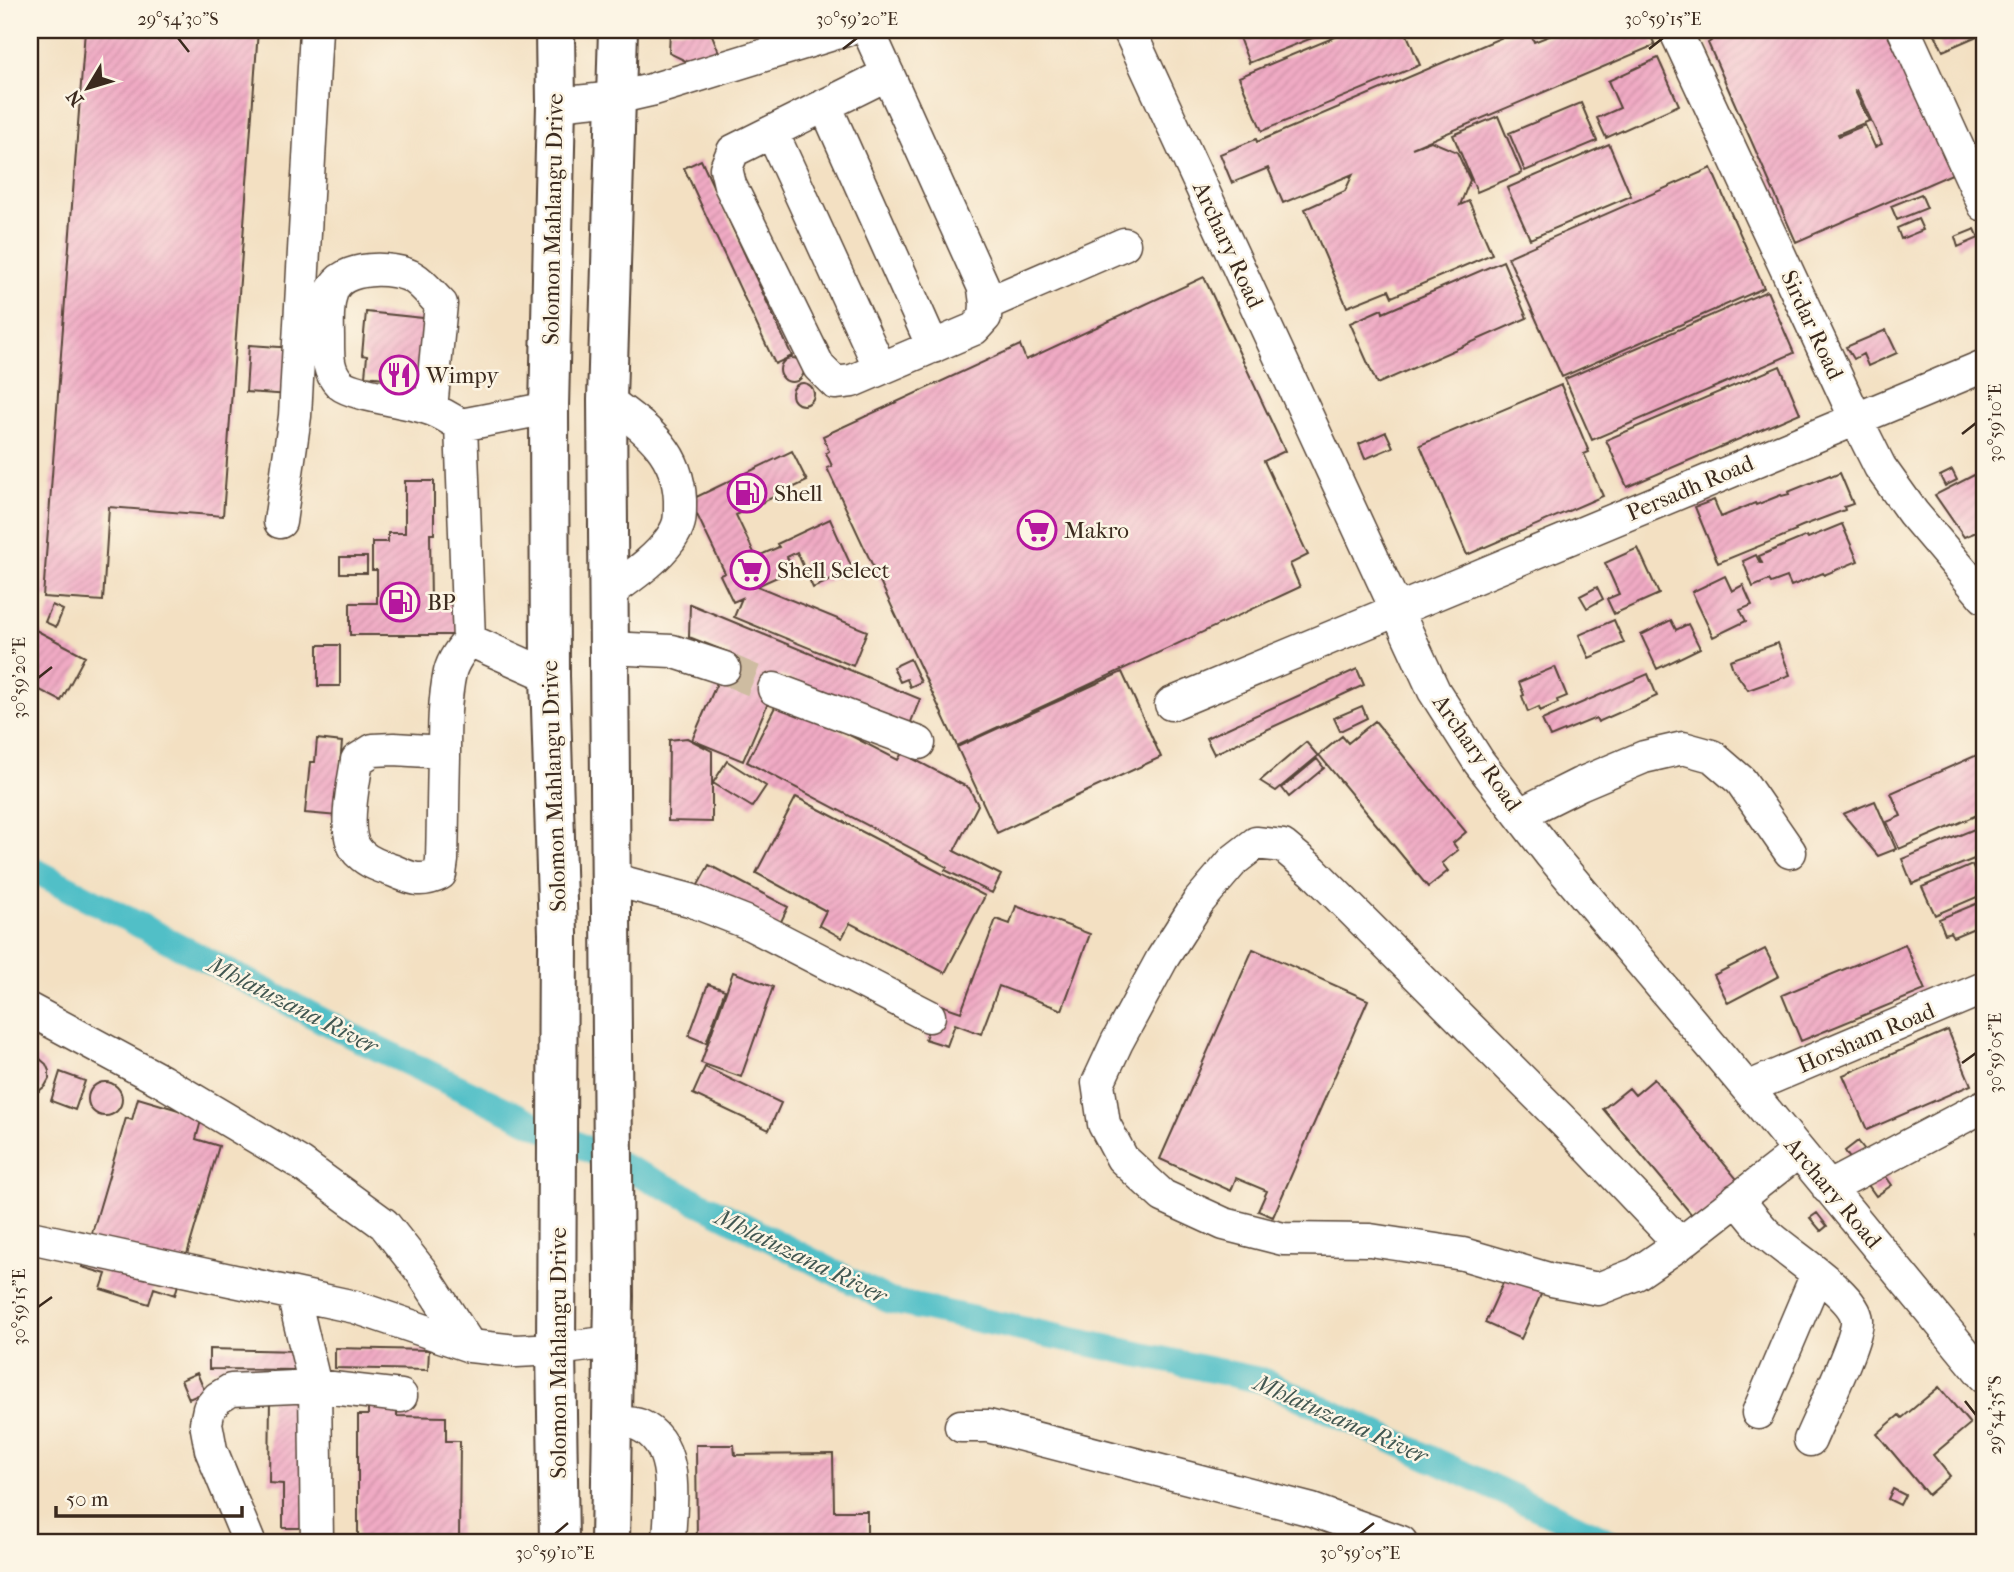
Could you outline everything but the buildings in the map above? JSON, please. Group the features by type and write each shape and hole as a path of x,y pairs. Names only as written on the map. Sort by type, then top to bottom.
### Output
{"main road":[{"name":"Solomon Mahlangu Drive","path":"555,30 556,104 548,408 550,676 558,934 556,1349 559,1542"},
{"path":"610,1542 613,1325 607,400 618,30"}],"street":[{"path":"281,522 295,416 316,30"},
{"path":"556,104 616,98 651,90 846,30"},
{"path":"868,30 888,74 984,288 985,317 974,330 852,382 835,383 819,367 730,185 726,169 733,151 888,74"},
{"name":"Archary Road","path":"1129,30 1434,691 1479,762 1551,855 1984,1376"},
{"name":"Sirdar Road","path":"1675,30 1880,467 1913,513 1984,597"},
{"path":"1904,30 1984,205"},
{"path":"825,105 933,348"},
{"path":"772,132 880,368"},
{"path":"986,304 1124,244"},
{"path":"431,408 441,304 415,279 404,274 368,270 353,272 341,279 332,289 328,314 328,363 334,377 342,386 356,392 431,408 461,425 548,408"},
{"name":"Persadh Road","path":"1171,704 1984,366"},
{"path":"607,400 646,429 668,454 679,487 680,523 669,542 649,563 609,593"},
{"path":"444,752 373,750 356,760 349,823 351,843 358,853 373,863 415,880 430,879 440,874 442,860 444,752 444,731 450,673 455,660 469,640 461,425"},
{"path":"469,640 550,676"},
{"path":"609,648 672,651 724,668"},
{"path":"774,689 919,743"},
{"path":"1520,814 1580,784 1644,757 1683,748 1712,755 1741,781 1790,852"},
{"path":"1680,1244 1572,1129 1398,954 1313,871 1283,846 1256,842 1234,860 1199,901 1163,959 1117,1042 1098,1083 1104,1124 1122,1158 1163,1196 1224,1224 1283,1239 1370,1240 1463,1254 1552,1280 1598,1289 1636,1274 1680,1244 1798,1152"},
{"path":"611,879 691,900 746,922 929,1016"},
{"name":"Horsham Road","path":"1747,1088 1984,988"},
{"path":"30,1010 162,1081 300,1163 384,1224 421,1272 470,1346"},
{"path":"1828,1188 1984,1106"},
{"path":"1737,1199 1765,1231 1839,1291 1853,1306 1857,1321 1851,1346 1810,1440"},
{"path":"30,1237 355,1307 470,1346 516,1351 556,1349 613,1325"},
{"path":"1758,1413 1817,1274"},
{"path":"293,1294 315,1385 317,1542"},
{"path":"249,1542 211,1450 206,1423 209,1409 218,1398 231,1390 315,1385 401,1396"},
{"path":"612,1423 638,1424 653,1435 663,1448 671,1466 669,1542"},
{"path":"961,1426 988,1426 1312,1510 1401,1542"}],"waterway":[{"name":"Mhlatuzana River","path":"30,868 352,1036 712,1209 890,1301 1264,1381 1611,1542"}],"tunnel":[{"path":"724,668 774,689"}],"place":[{"name":"Wimpy","path":"399,375"},
{"name":"Shell","path":"747,493"},
{"name":"Makro","path":"1037,530"},
{"name":"Shell Select","path":"750,570"},
{"name":"BP","path":"400,602"}]}
